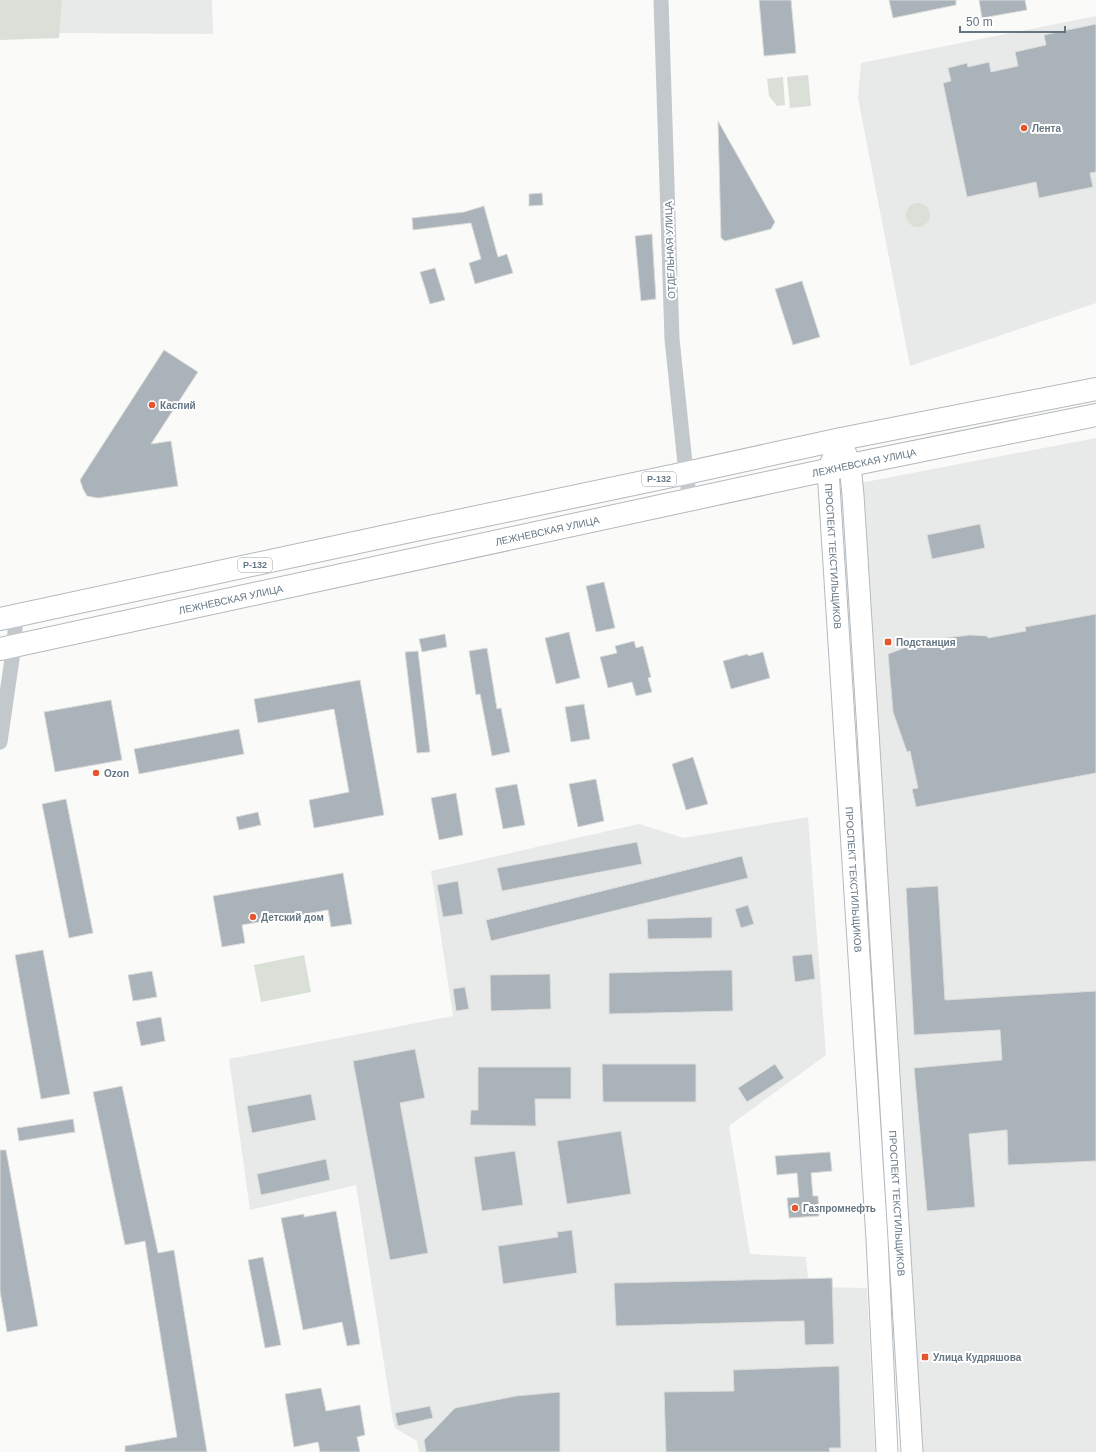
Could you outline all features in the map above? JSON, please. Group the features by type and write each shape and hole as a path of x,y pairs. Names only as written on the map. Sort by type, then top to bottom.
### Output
{"highway":[{"name":"Р-132","path":"8,618 841,439 1096,389"},
{"name":"ЛЕЖНЕВСКАЯ УЛИЦА","path":"7,647 850,465 1096,415"}],"main road":[{"name":"ПРОСПЕКТ ТЕКСТИЛЬЩИКОВ","path":"841,439 850,465 912,1452"},
{"name":"ПРОСПЕКТ ТЕКСТИЛЬЩИКОВ","path":"841,439 828,470 877,1239 887,1452"}],"street":[{"name":"ОТДЕЛЬНАЯ УЛИЦА","path":"661,0 672,339 690,500"},
{"path":"0,742 8,618"}],"shaded area":[{"path":"0,0 62,0 59,38 0,40"},
{"path":"62,0 212,0 213,34 59,33"},
{"path":"1096,16 1096,303 910,366 858,98 861,63"},
{"path":"808,75 811,106 790,108 787,77"},
{"path":"783,77 785,105 777,106 769,96 767,79"},
{"path":"918,203 927,206 930,215 927,224 918,227 909,224 906,215 909,206"},
{"path":"1096,438 1096,1452 908,1452 860,483"},
{"path":"808,817 826,1055 729,1126 750,1254 806,1257 809,1287 867,1288 875,1452 419,1452 417,1441 395,1428 393,1421 356,1185 250,1210 229,1059 453,1016 431,871 639,824 684,838"},
{"path":"304,955 311,992 261,1002 254,965"}],"building":[{"path":"759,0 791,0 796,53 764,56"},
{"path":"889,0 956,0 956,5 893,18"},
{"path":"979,0 1025,0 1027,10 982,18"},
{"name":"Лента","path":"1096,24 1096,172 1090,173 1093,187 1039,198 1036,182 967,197 943,83 951,81 948,68 967,63 968,67 989,62 991,72 1018,66 1015,52 1046,45 1044,35"},
{"path":"718,121 775,222 771,229 725,241 721,238"},
{"path":"542,193 543,205 529,206 529,194"},
{"path":"484,206 498,257 507,254 513,273 475,284 469,263 481,259 471,223 413,230 412,218 464,212"},
{"path":"652,234 656,299 641,301 635,236"},
{"path":"435,268 445,300 430,304 420,272"},
{"path":"802,281 820,337 793,345 775,289"},
{"name":"Каспий","path":"164,350 198,372 151,444 171,441 178,486 98,498 87,496 80,480"},
{"path":"980,524 985,548 932,559 927,535"},
{"path":"604,582 615,628 596,632 586,586"},
{"path":"1096,614 1096,773 916,807 912,789 918,788 910,751 907,752 893,712 888,654 920,642 970,635 987,636 988,638 1026,631 1025,627"},
{"path":"569,632 580,678 556,684 545,638"},
{"path":"445,634 447,647 422,652 419,639"},
{"path":"634,641 636,648 643,646 651,677 648,678 652,692 636,696 632,682 608,688 600,657 617,653 615,646"},
{"path":"487,648 497,709 501,708 510,752 492,756 480,694 476,695 469,651"},
{"path":"418,651 430,752 417,753 405,652"},
{"path":"763,652 770,678 731,689 723,661 748,654 748,656"},
{"path":"360,680 384,815 314,828 309,800 349,792 334,709 258,723 254,699"},
{"path":"111,700 122,760 55,772 44,712"},
{"path":"584,704 590,739 571,742 565,707"},
{"path":"239,729 244,754 139,774 134,749"},
{"path":"693,757 708,804 686,810 672,764"},
{"path":"596,779 604,821 578,827 569,784"},
{"path":"517,784 525,825 503,829 495,788"},
{"path":"456,793 463,835 439,840 431,798"},
{"path":"66,799 93,933 69,938 42,804"},
{"path":"258,812 261,825 239,830 236,817"},
{"path":"637,842 642,864 502,891 497,868"},
{"path":"742,856 748,878 491,941 486,920"},
{"name":"Детский дом","path":"343,873 352,924 331,927 328,910 242,925 245,943 222,947 213,896"},
{"path":"458,881 463,914 443,917 437,885"},
{"path":"938,886 945,1000 1096,991 1096,1161 1008,1165 1007,1130 969,1134 975,1207 927,1211 914,1068 1002,1060 1000,1030 914,1035 906,888"},
{"path":"748,905 754,924 741,928 735,909"},
{"path":"712,917 712,938 648,939 647,919"},
{"path":"43,950 70,1094 41,1099 15,955"},
{"path":"812,954 815,979 795,982 792,956"},
{"path":"732,970 733,1011 609,1014 609,973"},
{"path":"152,971 157,997 133,1001 128,975"},
{"path":"550,974 551,1009 491,1011 490,975"},
{"path":"465,987 469,1009 456,1011 453,989"},
{"path":"161,1017 165,1041 141,1046 136,1022"},
{"path":"415,1049 425,1098 400,1103 428,1253 390,1260 353,1061"},
{"path":"602,1064 696,1064 696,1102 603,1102"},
{"path":"775,1064 784,1078 747,1102 738,1088"},
{"path":"478,1067 571,1067 571,1099 535,1099 536,1126 470,1125 471,1110 478,1110"},
{"path":"122,1086 158,1253 174,1250 207,1452 125,1452 125,1446 177,1437 145,1241 125,1245 93,1092"},
{"path":"311,1094 316,1120 252,1133 247,1106"},
{"path":"73,1119 75,1132 19,1141 17,1128"},
{"path":"621,1131 631,1194 567,1204 557,1141"},
{"path":"0,1150 6,1150 38,1326 7,1332 0,1291"},
{"path":"515,1151 523,1205 482,1211 474,1157"},
{"path":"830,1152 832,1171 811,1173 813,1196 818,1196 819,1216 789,1218 787,1198 799,1197 797,1173 777,1175 775,1156"},
{"path":"326,1159 330,1180 261,1195 257,1174"},
{"path":"336,1211 360,1344 347,1346 342,1322 303,1330 281,1218 304,1214 304,1217"},
{"path":"572,1230 577,1273 503,1284 498,1246 558,1237 557,1232"},
{"path":"263,1257 281,1345 265,1348 248,1260"},
{"path":"832,1278 834,1344 805,1345 804,1321 616,1326 614,1283"},
{"path":"839,1366 841,1448 829,1448 830,1452 666,1452 664,1392 734,1391 733,1370"},
{"path":"321,1388 326,1411 360,1405 365,1435 357,1437 360,1452 320,1452 318,1442 294,1447 285,1394"},
{"path":"560,1392 560,1452 426,1452 424,1440 455,1408 516,1396"},
{"path":"430,1406 433,1418 398,1426 395,1413"}],"place":[{"name":"Лента","path":"1024,128"},
{"name":"Каспий","path":"152,405"},
{"name":"Подстанция","path":"888,642"},
{"name":"Ozon","path":"96,773"},
{"name":"Детский дом","path":"253,917"},
{"name":"Газпромнефть","path":"795,1208"},
{"name":"Улица Кудряшова","path":"925,1357"}]}
